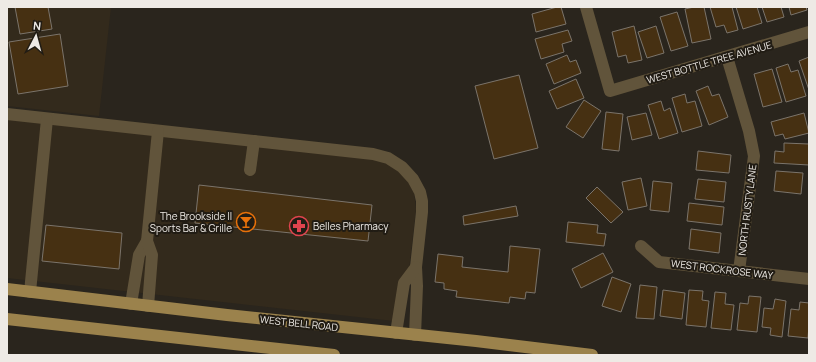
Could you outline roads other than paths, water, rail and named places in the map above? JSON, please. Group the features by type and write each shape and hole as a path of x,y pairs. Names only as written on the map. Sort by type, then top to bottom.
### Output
{"main road":[{"name":"WEST BELL ROAD","path":"7,289 148,306 476,341 568,354 592,355"},
{"path":"7,319 334,355"}],"street":[{"name":"WEST BOTTLE TREE AVENUE","path":"586,7 610,91 809,32"},
{"name":"NORTH RUSTY LANE","path":"727,57 749,131 754,156 739,271"},
{"path":"7,114 373,154 388,158 402,167 413,179 420,192 422,201 416,267 417,286 414,335"},
{"path":"30,292 47,119"},
{"path":"131,304 139,255 147,241 158,131"},
{"path":"250,170 254,141"},
{"path":"147,241 152,255 148,306"},
{"name":"WEST ROCKROSE WAY","path":"641,246 659,262 809,279"},
{"path":"396,333 404,283 416,267"}],"place":[{"name":"The Brookside II Sports Bar & Grille","path":"246,222"},
{"name":"Belles Pharmacy","path":"299,226"}]}
